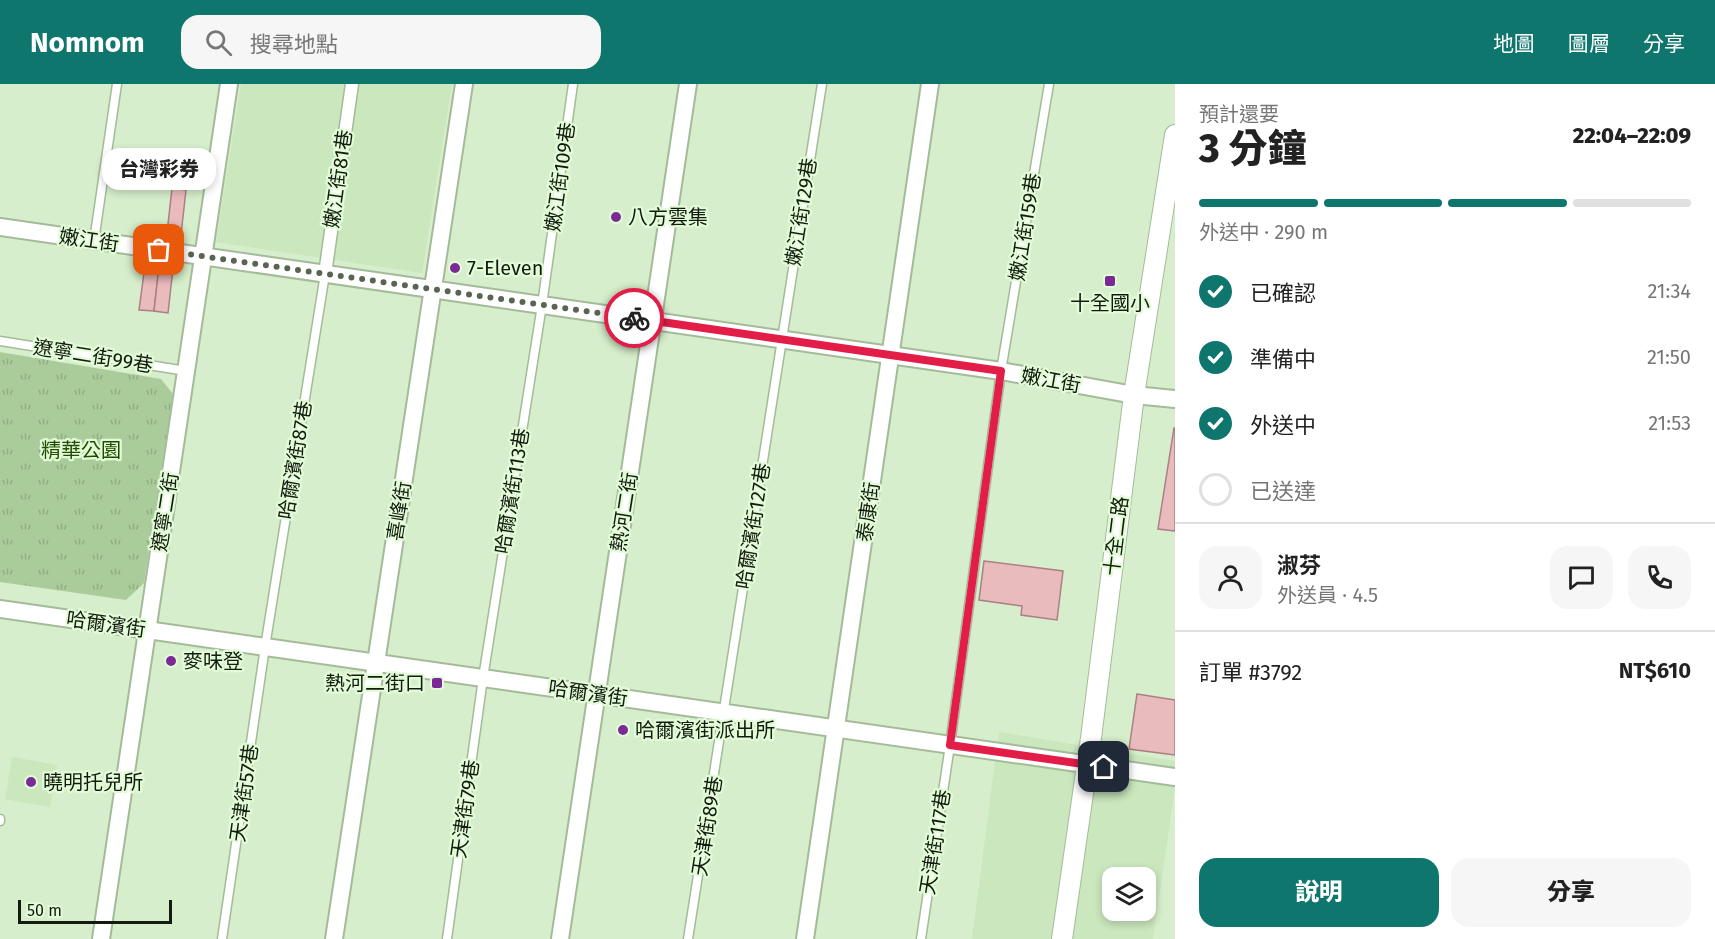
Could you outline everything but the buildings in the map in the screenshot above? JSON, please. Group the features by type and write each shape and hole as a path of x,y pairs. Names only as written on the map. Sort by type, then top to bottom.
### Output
{"street":[{"name":"遼寧二街","path":"101,939 229,84"},
{"name":"嫩江街81巷","path":"325,274 352,84"},
{"name":"喜峰街","path":"334,939 464,84"},
{"name":"熱河二街","path":"560,939 688,84"},
{"name":"泰康街","path":"805,939 930,84"},
{"name":"十全二路","path":"1062,939 1087,764 1134,394 1175,135"},
{"name":"嫩江街","path":"0,227 1001,371 1175,399"},
{"name":"哈爾濱街","path":"0,609 1175,777"}],"lane":[{"path":"94,241 117,84"},
{"name":"嫩江街109巷","path":"542,305 573,84"},
{"name":"嫩江街129巷","path":"781,339 822,84"},
{"name":"嫩江街159巷","path":"950,745 1001,371 1049,84"},
{"name":"哈爾濱街87巷","path":"265,647 325,274"},
{"name":"哈爾濱街113巷","path":"483,678 542,305"},
{"name":"哈爾濱街127巷","path":"725,713 781,339"},
{"name":"遼寧二街99巷","path":"0,341 186,371"},
{"name":"天津街57巷","path":"222,939 265,647"},
{"name":"天津街79巷","path":"447,939 483,678"},
{"name":"天津街89巷","path":"688,939 725,713"},
{"name":"天津街117巷","path":"921,939 950,745"}],"shaded area":[{"path":"241,84 452,84 422,273 216,242"},
{"path":"999,732 1175,761 1175,787 1156,918 1156,867 1102,867 1102,921 1156,921 1153,939 972,939"},
{"name":"曉明托兒所","path":"12,757 57,765 50,807 5,799"}],"green space":[{"name":"精華公園","path":"0,352 161,379 173,394 144,583 126,600 0,582"}],"way so far":[{"path":"159,250 634,318"}],"place":[{"name":"八方雲集","path":"616,217"},
{"name":"台灣彩券","path":"159,250"},
{"name":"7-Eleven","path":"455,268"},
{"name":"十全國小","path":"1110,281"},
{"name":"麥味登","path":"171,661"},
{"name":"熱河二街口","path":"437,683"},
{"name":"哈爾濱街派出所","path":"623,730"},
{"name":"曉明托兒所","path":"31,782"}],"route":[{"path":"634,318 1001,371 950,745 1104,767"}]}
